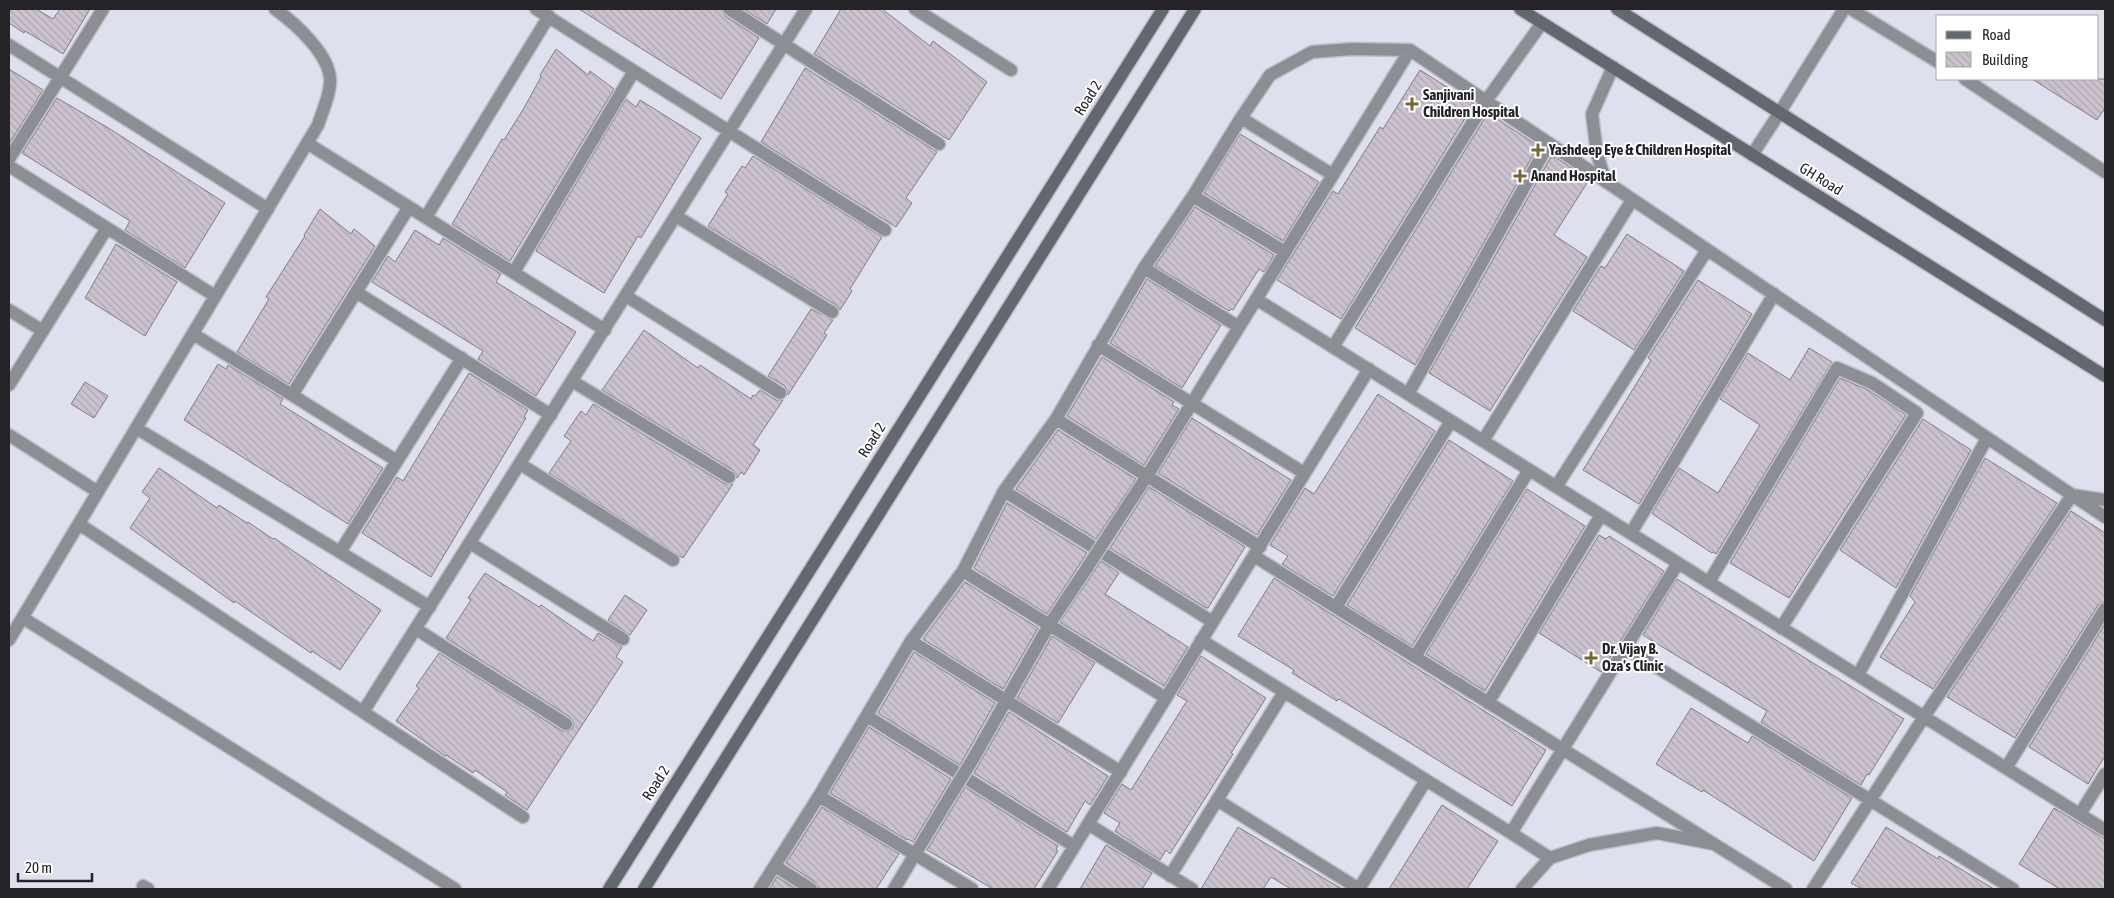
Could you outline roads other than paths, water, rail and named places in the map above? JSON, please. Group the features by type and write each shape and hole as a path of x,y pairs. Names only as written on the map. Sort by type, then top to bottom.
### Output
{"street":[{"path":"9,159 103,9"},
{"path":"9,640 318,125 330,83 325,61 291,20 275,9"},
{"path":"536,9 885,230"},
{"path":"729,9 939,144"},
{"path":"363,712 806,9"},
{"path":"915,9 1010,70"},
{"name":"Road 2","path":"609,889 1163,9"},
{"path":"644,889 1195,9"},
{"name":"GH Road","path":"1520,9 2105,376"},
{"path":"1617,9 2105,320"},
{"path":"1752,154 1844,9"},
{"path":"1851,9 1936,61"},
{"path":"426,218 548,16"},
{"path":"1333,347 1486,101 1542,22"},
{"path":"9,46 268,209"},
{"path":"760,889 820,796 911,641 963,571 1004,492 1056,419 1144,268 1193,196 1241,118 1270,75 1312,52 1352,49 1410,50 2105,517"},
{"path":"894,889 973,759 1049,625 1147,476 1410,50"},
{"path":"1606,182 1597,154 1592,114 1613,67"},
{"path":"514,272 634,71"},
{"path":"1967,80 2105,172"},
{"path":"1241,118 1333,175"},
{"path":"307,143 605,330"},
{"path":"1408,394 1549,143"},
{"path":"9,166 215,296"},
{"path":"1193,196 1285,252"},
{"path":"1483,441 1632,200"},
{"path":"292,394 409,207"},
{"path":"676,216 832,312"},
{"path":"9,386 107,228"},
{"path":"1556,487 1707,250"},
{"path":"1144,268 1239,327"},
{"path":"356,292 551,415"},
{"path":"1630,533 1774,294"},
{"path":"626,296 780,393"},
{"path":"1256,299 2105,830"},
{"path":"9,310 43,331"},
{"path":"193,334 397,461"},
{"path":"1098,345 1304,474"},
{"path":"340,552 462,358"},
{"path":"1709,582 1836,368 1872,383 1918,413 1781,628"},
{"path":"1048,889 1369,370"},
{"path":"572,381 729,477"},
{"path":"1056,419 1147,476 1336,608 1786,889"},
{"path":"1336,608 1451,421"},
{"path":"136,428 430,607"},
{"path":"9,435 98,492"},
{"path":"1858,675 1987,438"},
{"path":"520,464 673,560"},
{"path":"1414,657 1529,470"},
{"path":"1004,492 1213,622"},
{"path":"2072,495 2105,500"},
{"path":"1813,889 1924,717 2072,495"},
{"path":"1488,703 1601,515"},
{"path":"79,524 523,817"},
{"path":"470,543 624,638"},
{"path":"1511,833 1678,563"},
{"path":"963,571 1166,698"},
{"path":"2006,768 2105,609"},
{"path":"23,618 455,889"},
{"path":"416,629 566,724"},
{"path":"1202,640 1550,858"},
{"path":"911,641 1120,772"},
{"path":"1626,648 2013,889"},
{"path":"1170,876 1284,692"},
{"path":"867,716 1074,846"},
{"path":"2080,814 2105,774"},
{"path":"1217,800 1359,889 1426,780"},
{"path":"820,796 972,889"},
{"path":"1088,824 1192,889"},
{"path":"1522,889 1550,858 1589,845 1657,833 1714,844"},
{"path":"775,866 811,889"}],"place":[{"name":"Sanjivani Children Hospital","path":"1412,104"},
{"name":"Yashdeep Eye & Children Hospital","path":"1538,150"},
{"name":"Anand Hospital","path":"1520,176"},
{"name":"Dr. Vijay B. Oza's Clinic","path":"1591,658"}]}
